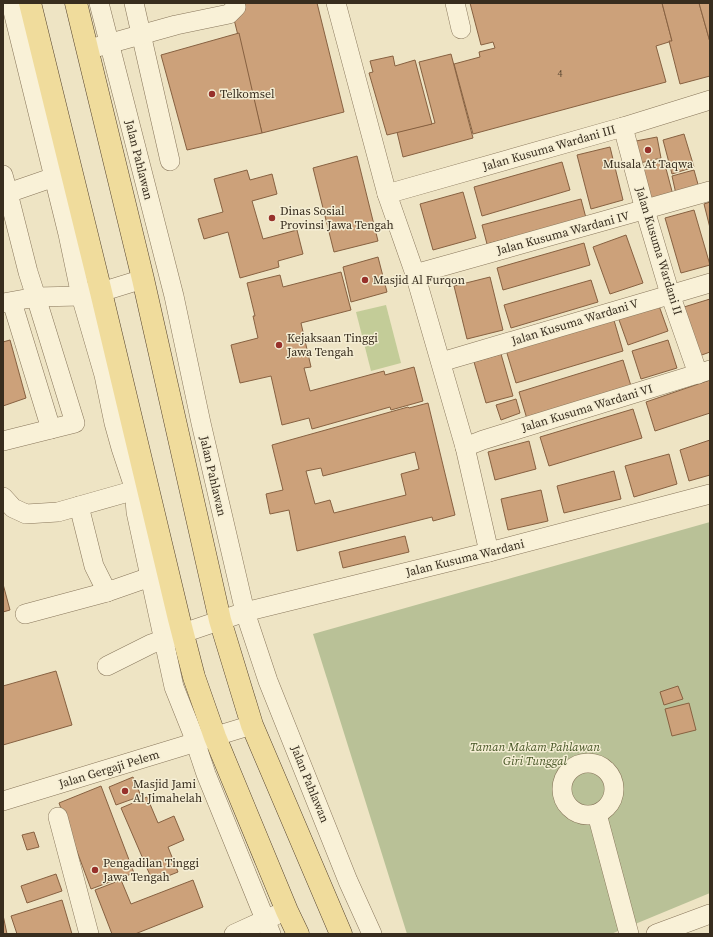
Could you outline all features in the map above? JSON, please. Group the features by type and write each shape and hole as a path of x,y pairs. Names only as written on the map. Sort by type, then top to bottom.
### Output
{"main road":[{"path":"30,3 62,174 141,488 173,637 194,677 205,740 298,934"},
{"name":"Jalan Pahlawan","path":"76,3 143,279 220,620 252,725 342,934"}],"street":[{"path":"3,441 75,423 28,272 8,214 5,184 62,174 37,105 11,3"},
{"name":"Jalan Pahlawan","path":"100,3 109,44 174,296 201,423 245,612 268,681 348,881 372,934"},
{"path":"134,3 170,161"},
{"path":"88,50 176,25 229,14 236,7 235,3"},
{"path":"336,3 387,194 415,274 465,447 489,552"},
{"path":"455,3 461,29"},
{"name":"Jalan Kusuma Wardani III","path":"387,194 622,127 710,100"},
{"name":"Jalan Kusuma Wardani II","path":"622,127 670,294 704,372"},
{"name":"Jalan Kusuma Wardani IV","path":"415,274 710,191"},
{"path":"51,429 8,303 36,297 91,294 143,279"},
{"name":"Jalan Kusuma Wardani V","path":"441,362 710,283"},
{"name":"Jalan Kusuma Wardani VI","path":"465,447 483,440 704,372"},
{"path":"3,497 13,508 26,514 58,512 141,488"},
{"name":"Jalan Kusuma Wardani","path":"220,620 245,612 489,552 710,494"},
{"path":"79,506 94,566 107,592"},
{"path":"25,614 107,592 159,575"},
{"path":"107,666 151,644 220,620"},
{"path":"252,725 205,740 206,774 268,927"},
{"name":"Jalan Gergaji Pelem","path":"3,801 205,740"},
{"path":"597,814 629,934"},
{"path":"58,817 89,934"},
{"path":"238,933 268,927 287,911"},
{"path":"656,934 710,914"}],"green space":[{"path":"386,305 401,363 371,371 356,312"},
{"name":"Taman Makam Pahlawan Giri Tunggal","path":"710,522 710,893 611,934 407,934 313,634"}],"building":[{"path":"230,3 317,3 344,112 262,133"},
{"path":"470,3 662,3 672,41 656,46 666,82 473,134 454,64 480,57 479,52 495,48 493,42 481,45"},
{"path":"662,3 699,3 710,42 710,76 680,84 669,41 672,41"},
{"path":"699,3 710,3 710,42"},
{"name":"Telkomsel","path":"239,33 262,133 187,150 161,55"},
{"path":"451,54 473,138 403,157 397,132 435,123 419,62"},
{"path":"393,56 395,66 415,60 432,124 387,135 369,73 373,72 370,61"},
{"path":"684,134 694,167 672,174 663,140"},
{"name":"Musala At Taqwa","path":"657,137 661,158 640,163 636,141"},
{"path":"610,147 623,200 591,209 577,155"},
{"path":"357,156 378,241 334,252 313,168"},
{"path":"664,161 673,195 649,202 640,168"},
{"path":"562,162 570,190 482,216 474,187"},
{"path":"247,170 250,180 272,174 277,194 252,201 263,239 297,230 303,254 278,261 279,267 240,278 228,232 204,239 198,219 223,212 214,179"},
{"path":"694,170 699,188 676,194 672,176"},
{"path":"463,192 476,238 433,250 420,204"},
{"path":"581,199 586,218 487,244 482,225"},
{"path":"710,202 710,228 704,204"},
{"path":"694,210 710,265 681,273 665,218"},
{"path":"626,235 643,283 610,294 593,247"},
{"path":"584,243 590,265 503,290 497,268"},
{"name":"Masjid Al Furqon","path":"378,257 387,292 351,302 343,267"},
{"path":"341,272 351,310 301,323 311,367 304,368 310,391 384,371 385,375 414,367 423,401 391,410 390,407 312,429 309,418 282,425 271,376 240,383 231,345 258,338 253,316 255,316 247,283 280,275 283,287"},
{"path":"490,277 503,330 467,339 454,286"},
{"path":"591,280 598,302 511,328 504,305"},
{"path":"710,299 710,352 699,356 684,307"},
{"path":"658,303 668,331 628,345 618,317"},
{"path":"613,317 623,351 516,383 506,350"},
{"path":"10,340 26,398 3,406 3,342"},
{"path":"668,340 677,368 641,379 632,351"},
{"path":"501,354 513,396 486,403 474,362"},
{"path":"623,360 631,386 527,419 519,392"},
{"path":"710,380 710,413 655,431 646,402"},
{"path":"516,399 520,413 501,420 496,405"},
{"path":"428,403 455,515 433,521 432,517 297,551 289,510 270,514 266,494 283,490 272,445 408,407","holes":["415,452 419,469 401,474 406,495 334,513 330,500 315,504 306,471 321,468 323,476"]},
{"path":"633,409 642,438 549,466 540,437"},
{"path":"710,440 710,475 689,481 680,450"},
{"path":"529,441 536,469 495,480 488,452"},
{"path":"669,454 677,484 634,497 625,466"},
{"path":"614,471 621,499 564,513 557,486"},
{"path":"541,490 548,521 508,530 501,499"},
{"path":"405,536 409,552 343,568 339,552"},
{"path":"3,584 10,610 3,612"},
{"path":"56,671 72,725 3,745 3,686"},
{"path":"678,686 683,699 664,705 660,692"},
{"path":"689,703 696,730 672,736 665,709"},
{"name":"Masjid Jami Al Jimahelah","path":"133,777 141,796 116,805 109,787"},
{"path":"101,786 134,873 91,889 59,803"},
{"path":"147,797 158,823 174,816 184,840 168,847 178,872 153,882 121,808"},
{"path":"34,832 39,847 27,850 22,835"},
{"path":"56,874 62,891 27,903 21,886"},
{"path":"121,880 131,904 193,880 203,907 135,934 112,934 95,890"},
{"path":"62,900 72,934 17,934 11,916"},
{"path":"3,915 7,934 3,934"}],"place":[{"name":"Telkomsel","path":"212,94"},
{"name":"Musala At Taqwa","path":"648,150"},
{"name":"Dinas Sosial Provinsi Jawa Tengah","path":"272,218"},
{"name":"Masjid Al Furqon","path":"365,280"},
{"name":"Kejaksaan Tinggi Jawa Tengah","path":"279,345"},
{"name":"Masjid Jami Al Jimahelah","path":"125,791"},
{"name":"Pengadilan Tinggi Jawa Tengah","path":"95,870"}]}
